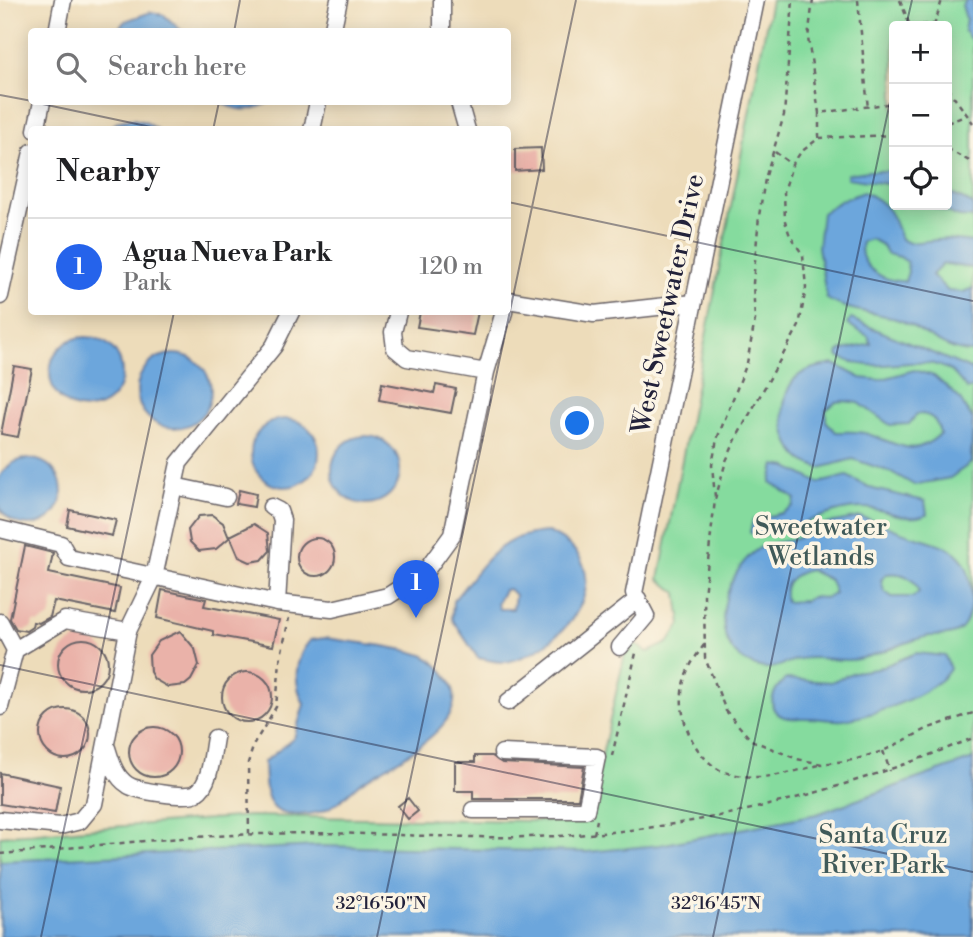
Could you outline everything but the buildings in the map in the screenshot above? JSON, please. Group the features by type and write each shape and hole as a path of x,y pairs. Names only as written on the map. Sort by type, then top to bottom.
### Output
{"street":[{"path":"58,28 63,0"},
{"path":"333,28 339,0"},
{"path":"442,0 442,28"},
{"name":"West Sweetwater Drive","path":"620,647 646,616 634,593 756,0"},
{"path":"37,126 41,105"},
{"path":"313,126 317,105"},
{"path":"460,105 466,126"},
{"path":"0,296 28,170"},
{"path":"511,300 594,314 694,303"},
{"path":"0,820 60,826 80,821 94,804 128,631 154,577 179,463 274,346 290,315"},
{"path":"397,315 393,332 395,348 407,358 486,372"},
{"path":"0,529 61,544 69,558 284,604 331,609 388,596 425,572 452,535 486,372 503,315"},
{"path":"174,486 226,497"},
{"path":"271,507 279,511 282,520 284,604"},
{"path":"508,702 638,599"},
{"path":"15,650 65,620 128,631"},
{"path":"0,622 15,650 0,707"},
{"path":"106,745 113,767 128,785 186,798 198,793 205,783 215,738"},
{"path":"473,810 586,810 604,757 502,753"}],"path":[{"path":"715,500 712,465 717,439 747,363 755,320 753,283 757,239 765,179 784,115 793,0"},
{"path":"813,0 808,38 819,113 819,138"},
{"path":"858,0 868,109"},
{"path":"900,0 908,21"},
{"path":"934,21 942,0"},
{"path":"952,96 973,123"},
{"path":"819,113 868,109 889,104"},
{"path":"952,121 965,116"},
{"path":"822,764 797,759 751,740 726,711 709,670 704,644 704,595 715,500 726,460 799,326 806,288 803,255 790,236 785,221 784,192 792,165 801,152 819,138 889,135"},
{"path":"774,152 792,165"},
{"path":"952,152 973,163"},
{"path":"249,835 248,762 254,744 276,707 284,604"},
{"path":"704,644 686,673 681,701 686,729 700,752 719,770 747,777 786,774 883,751 929,728 973,713"},
{"path":"604,757 636,652"},
{"path":"883,751 890,771"},
{"path":"594,834 600,808"}],"green space":[{"name":"Sweetwater Wetlands","path":"771,0 973,0 973,937 0,937 0,836 249,816 587,822 628,640 648,652 668,643 681,624 677,593 659,579"}],"water":[{"path":"967,0 973,0 973,42 964,31 966,19 962,5"},
{"path":"151,12 164,15 179,28 119,28 125,21"},
{"path":"226,105 264,105 245,110"},
{"path":"132,119 151,126 111,126"},
{"path":"889,171 889,184 847,178 847,174"},
{"path":"863,192 878,200 888,210 901,239 909,243 946,239 973,242 973,268 943,264 932,275 948,291 963,292 973,288 973,352 953,349 899,320 845,307 827,299 818,247 822,213 840,201","holes":["871,239 882,245 887,254 907,262 905,281 881,276 867,265 861,251 862,242"]},
{"path":"952,194 973,204 973,218 959,217 942,210 952,210"},
{"path":"851,319 973,370 973,388 967,389 952,372 939,366 926,363 868,365 838,356 839,351 871,344 868,336 847,324"},
{"path":"86,337 100,340 112,347 119,359 122,373 119,387 112,399 100,406 86,409 72,406 60,399 53,387 50,373 53,359 60,347 72,340"},
{"path":"174,354 188,357 200,365 208,377 211,391 208,405 200,417 188,425 174,428 160,425 148,417 140,405 137,391 140,377 148,365 160,357"},
{"path":"834,364 861,378 879,380 914,370 934,376 959,398 973,420 971,463 950,478 914,485 893,473 853,459 820,468 802,460 785,431 784,410 788,390 801,374","holes":["836,402 859,403 890,425 909,424 917,414 926,415 935,422 940,434 921,446 903,447 864,433 836,432 826,421 826,410"]},
{"path":"285,419 298,421 309,429 317,440 317,466 309,477 298,485 285,487 272,485 261,477 253,466 251,453 253,440 261,429 272,421"},
{"path":"366,436 379,438 390,446 398,457 398,483 390,494 379,502 366,504 353,502 342,494 334,483 332,470 334,457 342,446 353,438"},
{"path":"36,459 48,464 57,473 62,485 62,499 57,511 42,523 16,523 5,516 -1,507 -1,477 5,468 16,461"},
{"path":"775,465 788,467 819,483 847,476 873,489 925,501 927,514 913,517 864,508 849,509 780,531 754,535 750,532 753,520 782,513 793,506 795,499 771,482"},
{"path":"860,517 937,543 956,553 968,571 971,584 970,608 963,627 953,634 920,638 858,659 807,658 770,668 745,661 732,649 725,633 723,615 734,577 745,561 763,546 795,539 833,522","holes":["810,570 830,580 835,594 826,598 811,597 805,601 786,602 785,590 789,580","887,574 907,577 919,592 913,597 892,597 884,591 881,580"]},
{"path":"548,532 571,547 583,565 586,584 581,603 570,622 553,639 533,652 507,662 478,658 452,619 453,601 483,564 503,545 531,534","holes":["509,589 515,595 513,609 499,609 497,603 504,590"]},
{"path":"325,638 391,647 425,656 445,674 454,699 450,714 424,743 359,784 334,805 315,813 287,814 278,811 270,801 264,762 294,738 304,704 298,687 298,663 310,640"},
{"path":"916,653 945,656 950,669 931,687 917,695 871,714 844,720 786,718 778,714 772,704 777,687 786,679 831,682 854,672 877,669"},
{"name":"Santa Cruz River Park","path":"973,759 973,937 0,937 0,861 319,846 587,852 660,845 817,814"}],"place":[{"name":"Agua Nueva Park","path":"416,618"}]}
